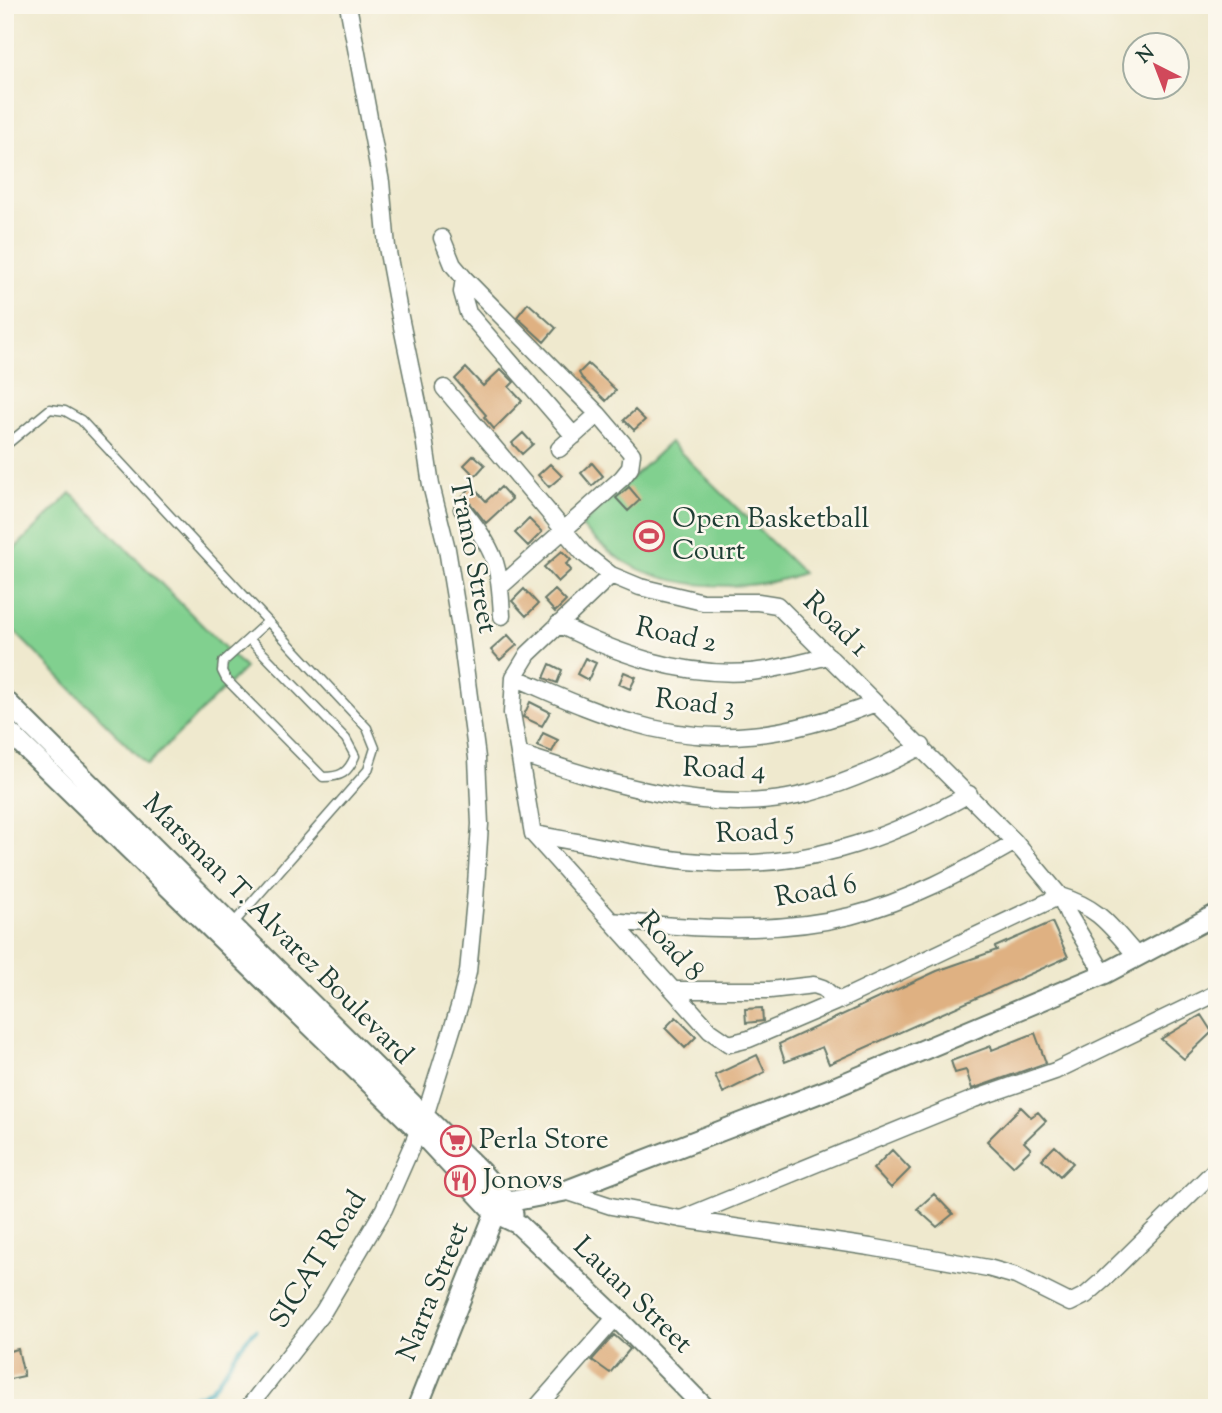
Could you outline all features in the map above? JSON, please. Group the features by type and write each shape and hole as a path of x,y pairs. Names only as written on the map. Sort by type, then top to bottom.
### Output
{"street":[{"name":"Tramo Street","path":"348,5 381,182 387,247 421,418 431,485 447,550 477,758 479,848 468,972 422,1123"},
{"path":"442,238 453,265 464,278 598,414 628,446 632,454 633,461 622,478 500,587"},
{"path":"464,278 462,292 468,313 573,436"},
{"name":"Road 1","path":"444,388 583,552 611,575 640,587 703,602 758,602 777,605 969,794 1015,842 1060,896"},
{"path":"559,449 598,414"},
{"path":"462,509 494,554 502,616"},
{"path":"533,834 512,713 514,677 528,654 611,575"},
{"name":"Road 2","path":"558,624 590,640 678,669 715,673 751,672 829,656"},
{"name":"Road 3","path":"514,677 601,714 631,723 673,733 726,737 805,727 876,703"},
{"name":"Marsman T. Alvarez Boulevard","path":"5,700 225,931"},
{"name":"Marsman T. Alvarez Boulevard","path":"5,728 225,931 422,1123 502,1208"},
{"name":"Road 4","path":"520,754 592,776 665,793 702,799 767,800 797,796 859,776 922,746"},
{"name":"Road 5","path":"533,834 699,862 744,864 785,861 853,847 944,808 969,794"},
{"name":"Road 8","path":"533,834 710,1031 729,1044 749,1040 838,1001 1060,896"},
{"name":"Road 6","path":"611,921 682,928 747,929 850,916 934,886 1015,842"},
{"path":"1060,896 1102,916 1136,955"},
{"path":"1060,896 1104,974"},
{"path":"502,1208 565,1191 835,1087 1104,974 1217,914"},
{"path":"674,990 770,989 814,985 823,988 838,1001"},
{"path":"681,1219 974,1099 1055,1070 1217,993"},
{"name":"SICAT Road","path":"248,1408 323,1311 349,1272 384,1209 422,1123"},
{"path":"565,1191 611,1206 681,1219 870,1247 988,1268 1016,1276 1070,1303 1086,1295 1103,1280 1217,1168"},
{"name":"Lauan Street","path":"502,1208 705,1408"},
{"name":"Narra Street","path":"417,1408 502,1208"},
{"path":"536,1408 615,1317"}],"lane":[{"path":"5,446 50,409 65,411 80,420 367,728 375,748 368,770 225,931"},
{"path":"249,639 346,739 355,756 350,768 340,777 323,777 226,679 222,671 223,662 267,622"}],"green space":[{"path":"670,442 803,573 759,584 736,586 688,583 664,578 623,561 581,526"},
{"path":"71,493 245,668 147,765 5,622 5,558"}],"building":[{"path":"528,303 556,328 544,342 517,317"},
{"path":"588,364 616,390 606,401 579,373"},
{"path":"466,368 483,386 501,369 514,382 509,387 522,401 494,429 484,417 486,415 455,379"},
{"path":"635,410 645,420 634,430 624,420"},
{"path":"523,433 533,444 522,454 512,443"},
{"path":"474,455 485,465 475,476 464,465"},
{"path":"592,463 603,476 592,486 581,473"},
{"path":"550,464 562,476 549,487 538,475"},
{"path":"472,486 486,501 501,487 512,499 486,523 470,503 461,498"},
{"path":"629,487 640,500 628,511 616,498"},
{"path":"529,519 542,532 528,546 515,533"},
{"path":"562,551 571,560 566,564 571,570 558,582 544,567"},
{"path":"524,589 538,604 526,616 512,601"},
{"path":"555,590 566,601 555,612 544,600"},
{"path":"508,635 517,645 500,660 491,650"},
{"path":"585,658 596,663 588,680 577,674"},
{"path":"550,664 562,670 557,683 544,678"},
{"path":"624,672 636,677 630,689 619,684"},
{"path":"530,702 550,712 542,726 523,717"},
{"path":"543,733 558,740 552,752 537,746"},
{"path":"1052,922 1068,957 829,1064 822,1047 785,1062 779,1044 937,971 997,950 995,947"},
{"path":"762,1008 763,1021 746,1023 745,1009"},
{"path":"1201,1015 1212,1032 1184,1059 1161,1039"},
{"path":"676,1017 696,1037 685,1048 665,1028"},
{"path":"1035,1033 1046,1063 972,1089 966,1070 955,1073 951,1061 991,1046 992,1050"},
{"path":"757,1055 765,1072 723,1093 715,1075"},
{"path":"1021,1107 1031,1117 1038,1112 1046,1121 1024,1142 1031,1149 1013,1166 987,1141"},
{"path":"1055,1146 1073,1163 1060,1176 1042,1159"},
{"path":"892,1150 910,1169 891,1188 873,1169"},
{"path":"934,1194 953,1214 937,1227 917,1209"},
{"path":"614,1335 630,1349 610,1373 592,1360"},
{"path":"18,1349 24,1376 5,1380 5,1352"}],"waterway":[{"path":"164,1408 175,1401 201,1395 213,1387 256,1330"}],"place":[{"name":"Open Basketball Court","path":"649,536"},
{"name":"Perla Store","path":"456,1141"},
{"name":"Jonovs","path":"460,1181"}]}
